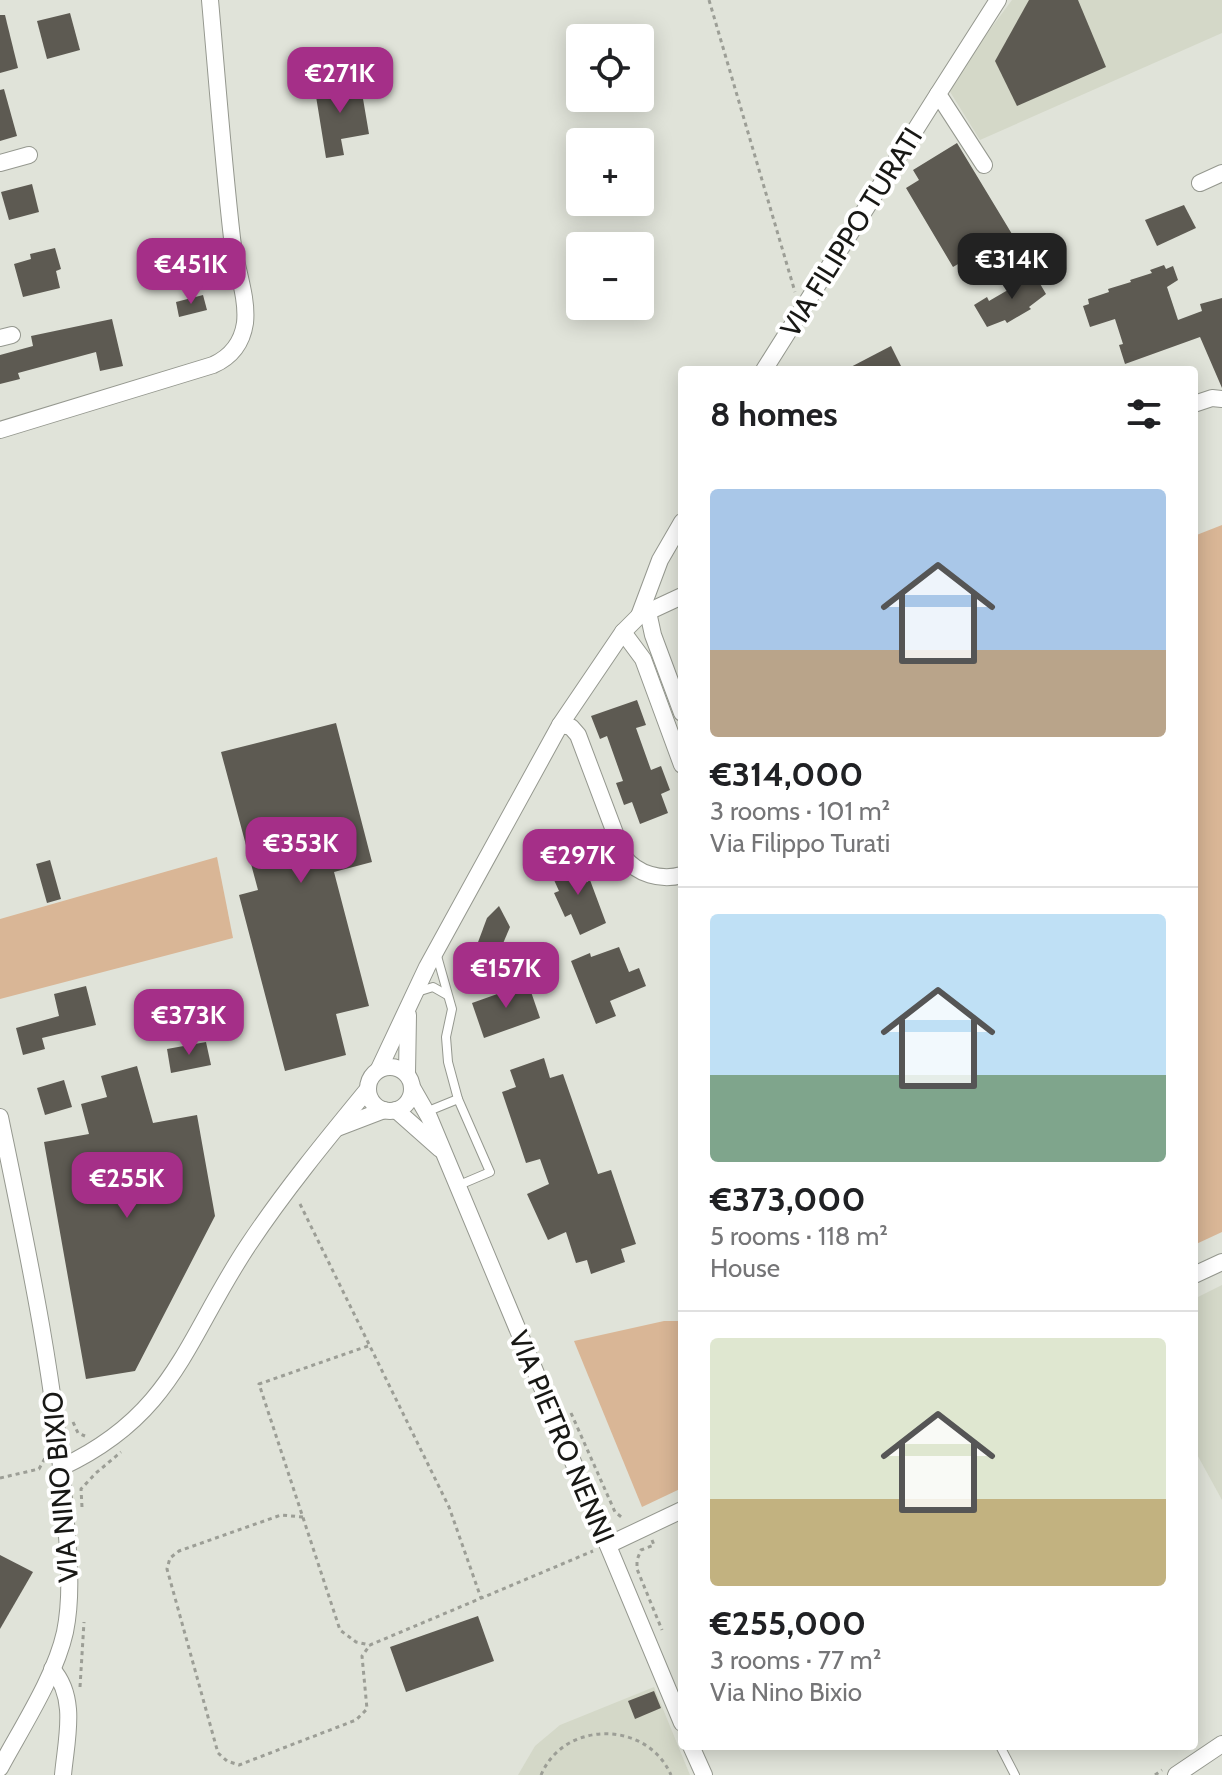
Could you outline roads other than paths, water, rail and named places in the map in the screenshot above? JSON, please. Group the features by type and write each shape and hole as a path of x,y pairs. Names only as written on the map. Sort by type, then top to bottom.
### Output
{"street":[{"path":"0,430 213,365 238,343 244,326 245,307 231,234 210,0"},
{"name":"VIA FILIPPO TURATI","path":"766,366 998,0"},
{"name":"VIA FILIPPO TURATI","path":"938,94 984,165"},
{"path":"0,163 29,155"},
{"path":"1200,183 1222,173"},
{"path":"1198,403 1212,398 1222,399"},
{"path":"678,529 660,560 644,614 678,702"},
{"path":"390,1110 372,1102 369,1081 379,1069 436,951 560,725 623,632 644,614 678,598"},
{"path":"623,632 643,659 678,754"},
{"path":"560,725 571,727 578,735 624,857 632,867 656,876 678,875"},
{"path":"336,1129 408,1103 411,1003"},
{"path":"379,1069 393,1066 410,1081"},
{"name":"VIA PIETRO NENNI","path":"410,1081 426,1112 678,1713"},
{"path":"62,1467 89,1454 118,1434 147,1409 164,1389 248,1246 368,1089"},
{"name":"VIA PIETRO NENNI","path":"390,1110 442,1151"},
{"name":"VIA NINO BIXIO","path":"0,1117 47,1353 62,1467 69,1600 65,1630 52,1669 0,1768"},
{"path":"1198,1273 1222,1262"},
{"path":"608,1545 678,1512"},
{"path":"52,1669 66,1690 68,1706 63,1775"},
{"path":"1176,1775 1222,1744"},
{"path":"693,1750 704,1775"}],"lane":[{"path":"436,951 452,1009 446,1037 448,1062 458,1099 490,1172 456,1186"},
{"path":"411,1003 423,988 433,987 447,995"},
{"path":"426,1112 458,1099"},
{"path":"1002,1750 1015,1775"}]}
